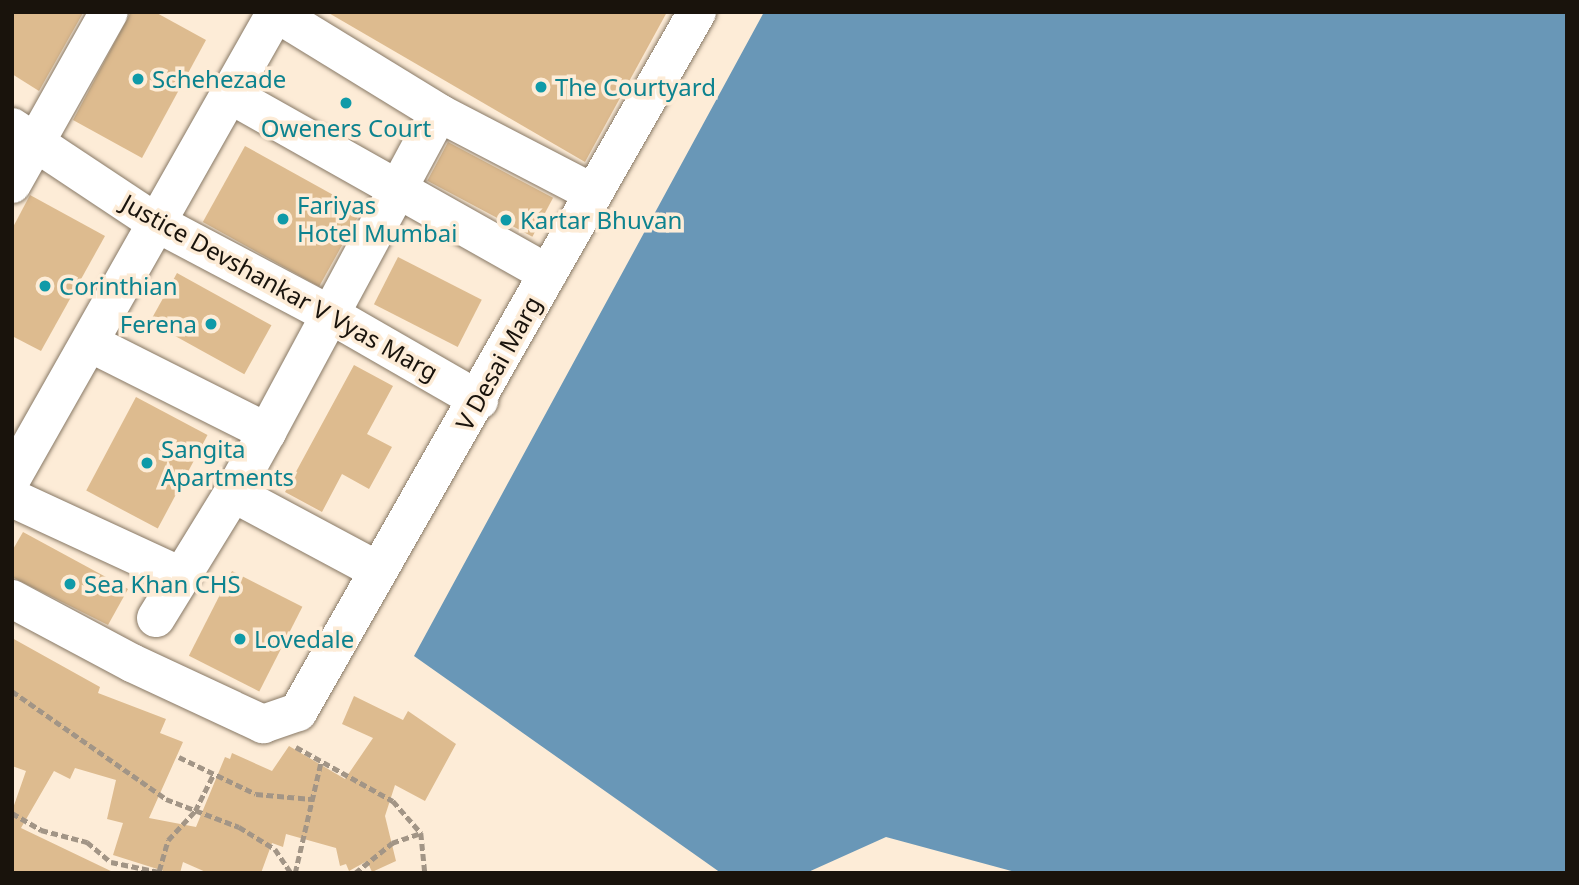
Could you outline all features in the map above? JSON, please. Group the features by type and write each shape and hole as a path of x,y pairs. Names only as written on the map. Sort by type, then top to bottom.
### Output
{"street":[{"path":"12,184 25,134 109,12"},
{"name":"V Desai Marg","path":"12,599 125,676 264,724 298,712 375,569 480,400 590,192 697,12"},
{"path":"12,478 92,344 155,222 276,13 439,113 590,192"},
{"path":"229,94 548,274"},
{"path":"156,618 233,493 439,113"},
{"name":"Justice Devshankar V Vyas Marg","path":"25,134 155,222 331,315 480,400"},
{"path":"92,344 267,432"},
{"path":"233,493 375,569"},
{"path":"12,498 181,576"}],"path":[{"path":"12,691 166,799 239,827 275,849 293,873"},
{"path":"179,757 256,794 312,799"},
{"path":"293,873 320,761"},
{"path":"12,813 41,830 87,842 111,862 162,872 168,840 195,811 213,775"},
{"path":"355,873 392,843 421,834"}],"water":[{"path":"764,12 1567,12 1567,873 1019,873 886,837 806,873 721,873 414,656"}],"building":[{"path":"12,12 83,13 39,91 12,74"},
{"name":"Schehezade","path":"131,12 155,12 206,40 142,158 73,120"},
{"name":"The Courtyard","path":"327,12 667,12 585,162"},
{"name":"Kartar Bhuvan","path":"448,142 553,198 532,237 427,181"},
{"name":"Fariyas Hotel Mumbai","path":"245,146 361,210 319,287 203,222"},
{"name":"Corinthian","path":"30,195 105,236 41,351 12,336 12,229"},
{"path":"398,257 482,300 458,347 374,304"},
{"name":"Ferena","path":"177,273 271,325 244,374 150,322"},
{"path":"354,365 393,386 367,434 392,447 369,489 342,474 322,512 285,492"},
{"name":"Sangita Apartments","path":"136,397 208,435 158,529 86,491"},
{"name":"Sea Khan CHS","path":"23,532 128,589 108,625 12,577 12,551"},
{"name":"Lovedale","path":"232,571 302,607 259,692 189,656"},
{"path":"12,638 100,687 98,693 166,719 160,733 183,742 149,818 196,827 225,757 230,759 232,753 272,771 289,746 345,779 373,738 342,724 354,696 403,720 408,711 456,744 425,801 395,785 385,816 396,861 372,872 367,861 349,871 346,864 340,866 336,848 286,834 283,847 272,843 261,873 208,873 183,862 180,873 170,873 113,855 123,823 107,819 116,780 75,768 70,779 54,771 21,828 115,873 12,873 12,811 26,771 12,766"}],"place":[{"name":"Schehezade","path":"138,79"},
{"name":"The Courtyard","path":"541,87"},
{"name":"Oweners Court","path":"346,103"},
{"name":"Fariyas Hotel Mumbai","path":"283,219"},
{"name":"Kartar Bhuvan","path":"506,220"},
{"name":"Corinthian","path":"45,286"},
{"name":"Ferena","path":"211,324"},
{"name":"Sangita Apartments","path":"147,463"},
{"name":"Sea Khan CHS","path":"70,584"},
{"name":"Lovedale","path":"240,639"}]}
